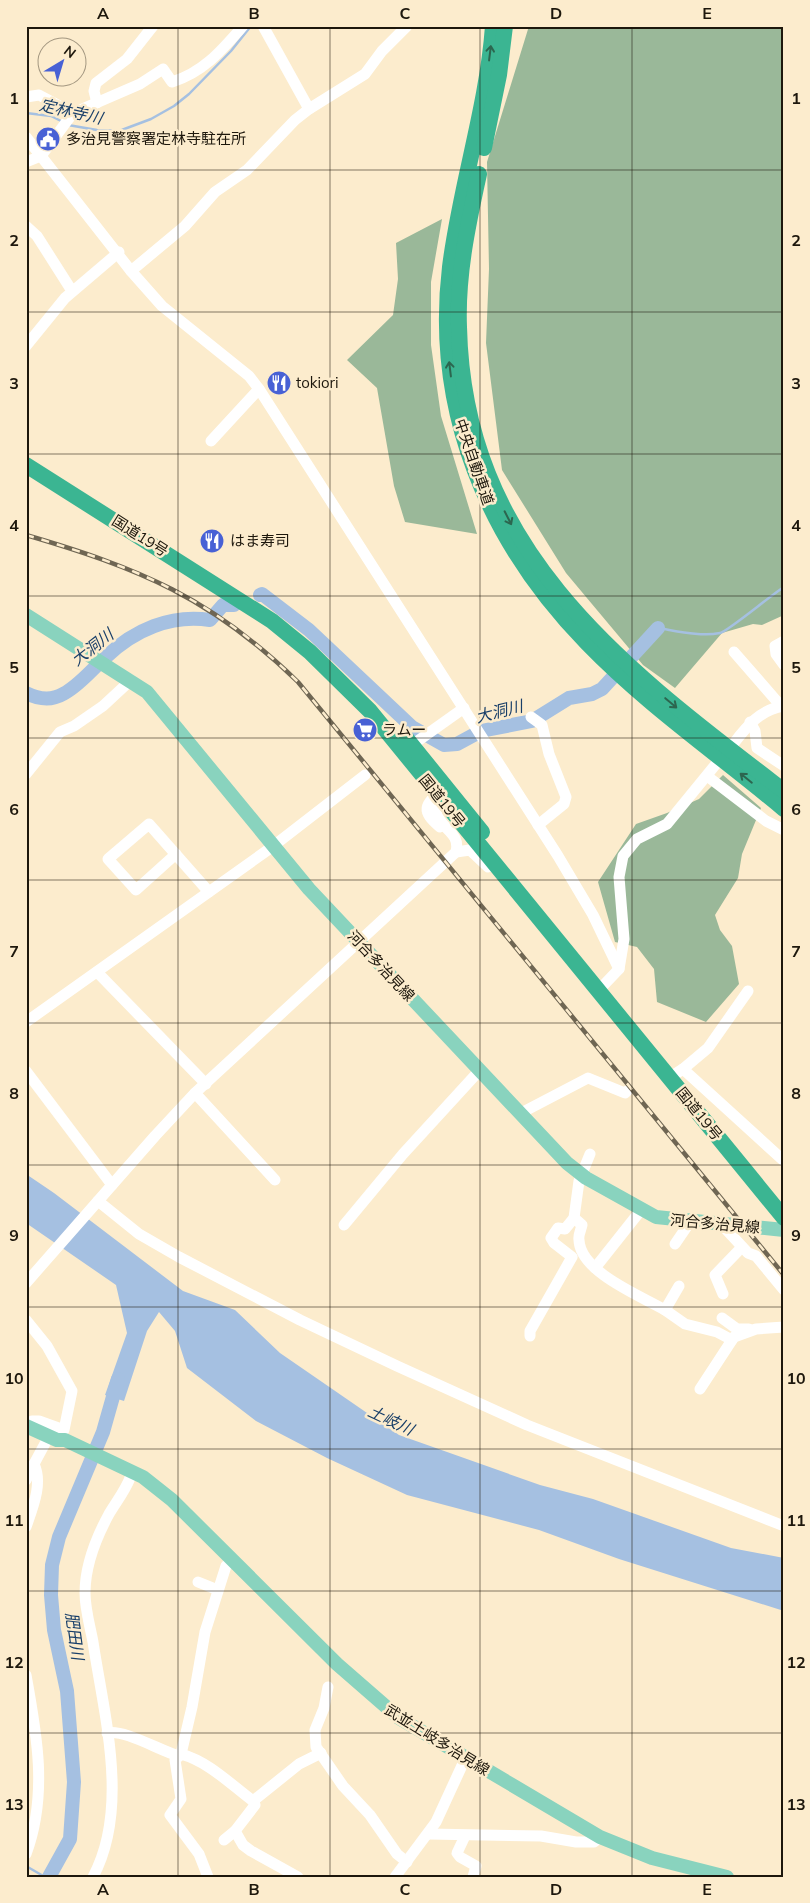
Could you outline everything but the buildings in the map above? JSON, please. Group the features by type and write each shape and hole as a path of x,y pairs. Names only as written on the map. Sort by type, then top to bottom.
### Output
{"highway":[{"name":"中央自動車道","path":"493,26 482,104 459,209 450,266 447,326 448,356 464,443 486,502 520,561 566,612 630,675 784,809"},
{"name":"中央自動車道","path":"505,26 500,75 465,239 459,296 460,356 476,439 498,497 530,555 566,612"},
{"name":"国道19号","path":"26,454 203,564 283,617 333,660 417,742 442,794 520,897 676,1073 784,1204"},
{"name":"国道19号","path":"26,465 247,603 294,638 328,668 370,711 442,794 602,988"},
{"name":"中央自動車道","path":"630,675 784,791"},
{"name":"国道19号","path":"676,1073 784,1218"}],"main road":[{"name":"河合多治見線","path":"26,616 102,661 147,692 272,847 566,1163 581,1174 656,1217 690,1222 784,1230"},
{"name":"武並土岐多治見線","path":"28,1426 127,1474 143,1477 180,1506 337,1664 380,1703 419,1732 600,1838 652,1858 727,1877"}],"street":[{"path":"97,103 94,91 96,83 126,59 153,26"},
{"path":"26,162 41,156 73,113 140,84 163,69 172,82 196,72 213,61 243,26"},
{"path":"263,26 309,109"},
{"path":"131,271 185,226 215,192 247,170 280,135 309,109 365,74 382,51 407,26"},
{"path":"26,97 39,94 73,113"},
{"path":"26,137 119,252 131,271 162,306 249,376 259,389 538,825 592,915 619,969"},
{"path":"26,226 37,236 72,291"},
{"path":"29,339 72,291 119,252"},
{"path":"211,441 259,389"},
{"path":"784,641 775,646 776,654 784,665"},
{"path":"734,652 782,706 762,713 750,722 734,742"},
{"path":"26,774 60,732 74,726 104,706 130,680"},
{"path":"417,742 464,708"},
{"path":"534,719 542,725 549,754 566,797 564,804 538,825"},
{"path":"750,722 755,731 758,748 784,766"},
{"path":"602,988 619,969 624,939 619,877 622,856 637,839 668,824 716,764"},
{"path":"26,1022 272,847 365,775"},
{"path":"707,776 766,821 784,830"},
{"path":"442,794 436,812 438,817 454,834 457,841 456,852"},
{"path":"442,794 428,805 426,810 452,842 452,847 446,860"},
{"path":"176,854 136,890 108,859 149,824 176,854 209,892"},
{"path":"26,1283 195,1094 456,852 470,850 475,852 520,897"},
{"path":"97,972 206,1084"},
{"path":"748,991 708,1048 676,1073 784,1161"},
{"path":"26,1071 112,1185"},
{"path":"344,1225 403,1154 479,1071"},
{"path":"521,1113 588,1078 626,1093 627,1091"},
{"path":"195,1094 275,1180"},
{"path":"530,1336 530,1330 572,1257 554,1243 551,1238 558,1228 565,1229 574,1218 581,1174 590,1154"},
{"path":"95,1205 138,1234 179,1257 278,1309 397,1366 527,1425 784,1526"},
{"path":"594,1268 642,1210"},
{"path":"574,1218 582,1225 579,1244 594,1268 632,1294 665,1310 685,1324 717,1332 732,1340"},
{"path":"675,1244 690,1222"},
{"path":"722,1225 748,1253 756,1256 784,1290"},
{"path":"723,1294 715,1275 742,1247"},
{"path":"665,1310 679,1286"},
{"path":"722,1318 737,1329 752,1330 784,1327"},
{"path":"26,1320 47,1346 72,1391 64,1430 39,1421 32,1421 28,1426"},
{"path":"700,1389 732,1340 739,1334 752,1330"},
{"path":"26,1480 34,1464 58,1441"},
{"path":"26,1527 38,1484 39,1475 34,1464"},
{"path":"93,1877 103,1852 111,1815 108,1733 85,1594 87,1570 98,1537 127,1474"},
{"path":"208,1877 199,1854 170,1815 181,1799 175,1760 180,1755 192,1707 205,1632 226,1566 232,1559"},
{"path":"198,1582 218,1590"},
{"path":"26,1675 39,1757 40,1779 35,1823 26,1854"},
{"path":"328,1686 324,1708 315,1730 315,1742 343,1786 370,1815 397,1854 407,1862"},
{"path":"108,1733 118,1733 157,1749 195,1758 253,1801 255,1805 236,1831 224,1840"},
{"path":"253,1801 299,1764 321,1753"},
{"path":"395,1877 429,1834 465,1759"},
{"path":"236,1831 243,1845 251,1851 298,1877"},
{"path":"429,1834 541,1836 576,1842 594,1842 600,1838"},
{"path":"465,1836 457,1853 460,1857 476,1866 473,1877"}],"green space":[{"path":"529,26 784,26 784,615 762,625 753,624 722,633 675,688 643,665 566,573 502,470 486,343 489,269 487,162"},
{"path":"442,219 431,282 431,345 441,416 477,534 405,522 394,486 377,388 347,360 393,315 398,279 396,243"},
{"path":"723,775 761,808 742,854 738,878 715,915 720,930 732,946 739,984 706,1022 657,1002 654,969 637,947 615,942 598,882 636,824 699,799"}],"water":[{"path":"26,1174 183,1291 235,1310 280,1353 399,1435 540,1485 593,1499 731,1548 784,1558 784,1611 619,1559 539,1530 407,1495 327,1458 256,1421 187,1368 175,1331 159,1312 147,1331 124,1401 105,1395 127,1333 116,1285 26,1223"}],"waterway":[{"name":"定林寺川","path":"68,125 97,130 119,131 151,119 174,106 189,94 231,51 251,26"},
{"name":"定林寺川","path":"26,113 51,116 61,121"},
{"name":"大洞川","path":"658,628 697,634 720,633 731,627 784,587"},
{"name":"大洞川","path":"260,595 262,594 309,630 412,727 444,745 457,744 481,731 532,721 569,698 592,694 602,689 658,628"},
{"name":"大洞川","path":"26,693 35,697 54,698 69,691 117,647 141,632 154,626 181,619 210,620 223,605 234,605"},
{"name":"肥田川","path":"49,1877 70,1839 74,1782 67,1691 54,1630 51,1595 52,1565 59,1537 103,1432 118,1379"},
{"path":"26,1866 45,1877"}],"railway":[{"path":"26,535 104,560 172,589 204,607 235,628 298,682 784,1275"}],"place":[{"name":"多治見警察署定林寺駐在所","path":"48,139"},
{"name":"tokiori","path":"279,383"},
{"name":"はま寿司","path":"212,541"},
{"name":"ラムー","path":"365,730"}],"water label":[{"name":"土岐川","path":"391,1420"}]}
